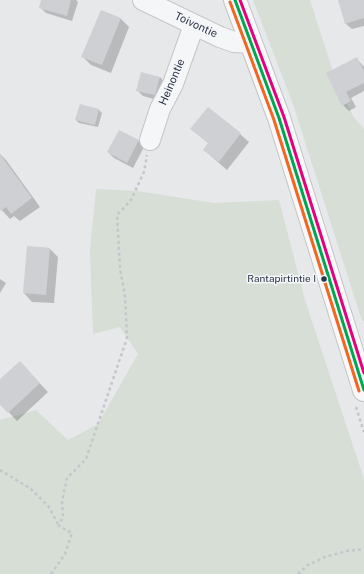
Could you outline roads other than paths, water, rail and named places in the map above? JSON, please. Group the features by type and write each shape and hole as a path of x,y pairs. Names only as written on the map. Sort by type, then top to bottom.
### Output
{"main road":[{"path":"235,0 278,118 359,352 364,390"}],"street":[{"name":"Toivontie","path":"143,0 194,25 234,42 251,43"},
{"name":"Heinontie","path":"150,140 160,109 174,84 194,25"}],"place":[{"name":"Rantapirtintie I","path":"324,279"}]}
